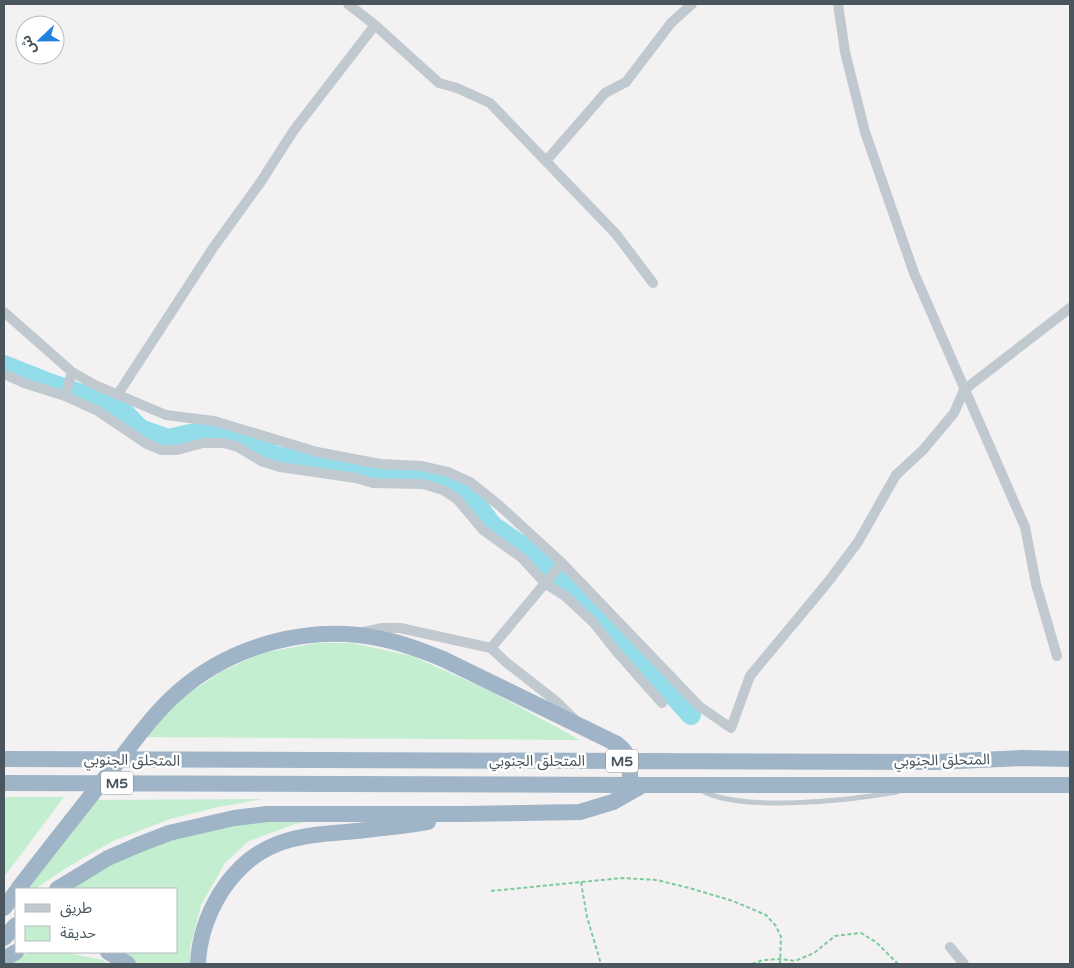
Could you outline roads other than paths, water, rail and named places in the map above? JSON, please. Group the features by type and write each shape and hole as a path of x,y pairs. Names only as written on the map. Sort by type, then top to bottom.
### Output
{"highway":[{"path":"19,888 151,720 192,680 229,658 274,642 320,634 381,638 417,648 443,658 623,748 630,761 636,785 613,802 580,812 267,814 234,818 169,833 138,845 108,858 60,888"},
{"name":"المتحلق الجنوبي","path":"4,758 936,762 1022,758 1070,759"},
{"name":"المتحلق الجنوبي","path":"4,783 1070,784"},
{"path":"198,964 204,931 215,902 231,877 245,863 261,852 279,843 308,835 412,825 462,814"},
{"path":"4,908 15,893"},
{"path":"4,938 15,926"},
{"path":"4,959 15,953"},
{"path":"110,953 128,964"}],"street":[{"path":"348,4 375,25 440,83 457,88 490,103 616,234 653,282"},
{"path":"546,161 605,93 626,82 671,23 692,4"},
{"path":"838,4 845,52 865,132 914,274 1025,527 1036,584 1057,656"},
{"path":"118,394 213,248 260,183 294,130 375,25"},
{"path":"4,312 72,372 95,385 166,415 214,421 317,452 380,464 422,466 448,472 470,482 500,506 562,563 699,706 731,728 750,676 828,582 858,542 896,475 923,450 954,413 964,390 1070,308"},
{"path":"65,396 72,372"},
{"path":"4,374 24,383 65,396 98,411 147,444 162,450 178,450 203,443 224,443 238,447 261,461 280,467 322,472 373,482 423,484 443,490 456,498 483,530 522,558 546,584 565,596 593,622 616,652 662,703"},
{"path":"492,648 562,563"},
{"path":"355,635 373,629 400,628 492,648 507,663 557,702 580,727"},
{"path":"950,947 964,964"}],"waterway":[{"path":"4,365 119,407 140,429 168,439 199,432 227,432 249,439 275,456 319,462 356,472 384,475 417,475 451,483 477,505 493,526 525,548 605,617 624,645 691,715"}]}
